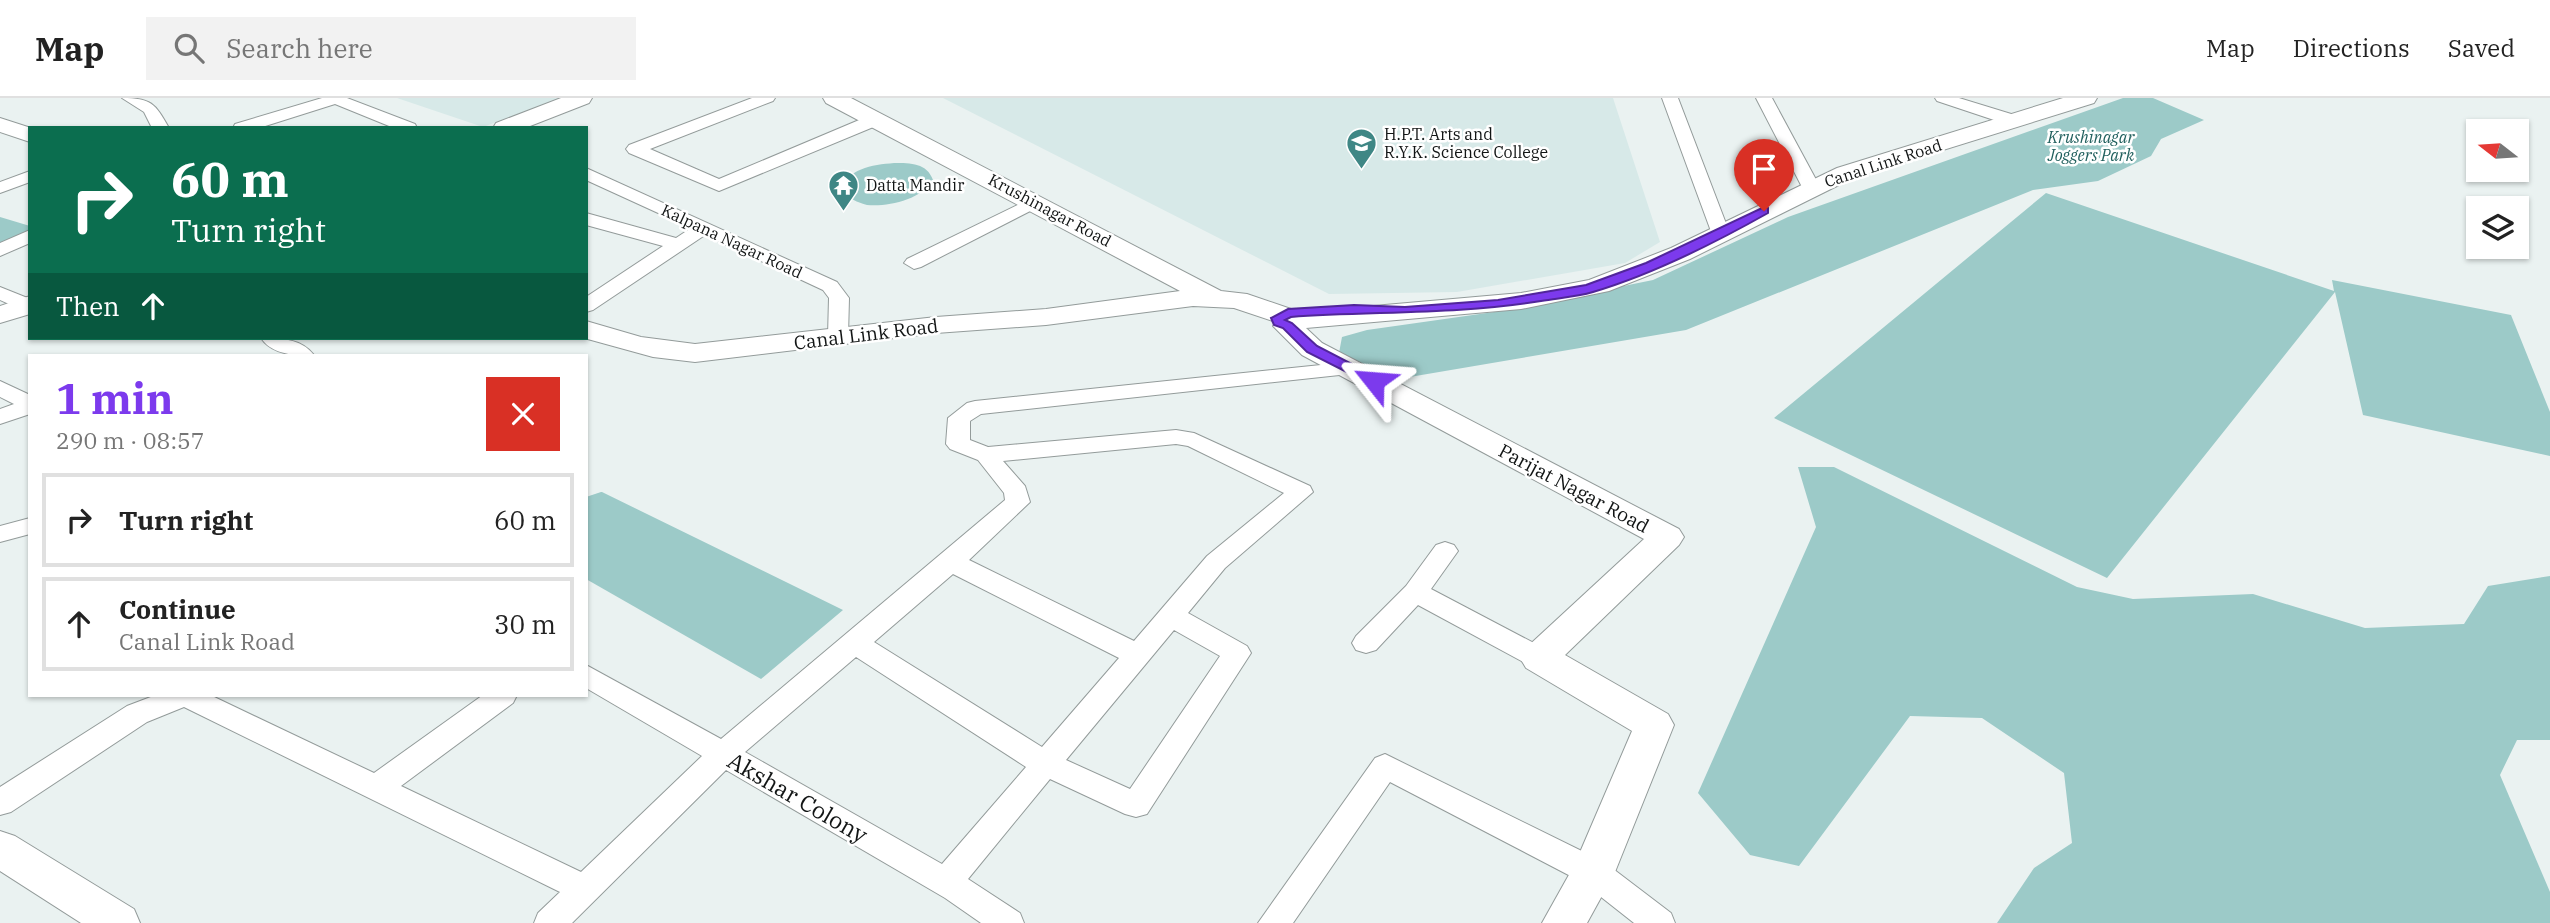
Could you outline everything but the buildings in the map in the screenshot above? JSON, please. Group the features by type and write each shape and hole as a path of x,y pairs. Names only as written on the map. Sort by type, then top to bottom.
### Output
{"street":[{"path":"130,98 150,109 161,126"},
{"path":"247,126 334,98 403,126"},
{"path":"508,126 580,98"},
{"path":"528,126 599,98"},
{"path":"767,98 635,149 719,186 877,119"},
{"name":"Krushinagar Road","path":"834,98 1225,299"},
{"path":"1670,98 1721,234"},
{"path":"1764,98 1811,187"},
{"path":"1943,98 2015,121"},
{"name":"Canal Link Road","path":"588,330 639,346 668,352 695,353 1148,304 1225,299 1358,311 1405,311 1498,304 1589,289 1625,277 1721,234 1811,187 1845,173 2085,98"},
{"path":"372,126 389,120"},
{"path":"0,125 28,134"},
{"name":"Kalpana Nagar Road","path":"588,174 830,286 839,298 838,336"},
{"path":"0,188 28,177"},
{"path":"914,263 1034,202"},
{"path":"588,220 678,245"},
{"path":"588,305 704,228"},
{"path":"0,250 28,237"},
{"path":"0,293 28,307"},
{"name":"Canal Link Road","path":"1225,299 1289,320 1358,311"},
{"path":"0,315 28,308"},
{"path":"0,324 28,309"},
{"path":"1331,356 1322,333 1358,311"},
{"path":"1289,320 1312,349 1331,356"},
{"path":"275,340 301,354"},
{"path":"946,883 1216,562 1301,492 1194,440 1176,437 986,455 958,444 959,418 975,408 1331,356"},
{"name":"Parijat Nagar Road","path":"1331,356 1667,537 1539,658"},
{"path":"0,388 28,404"},
{"path":"0,417 28,406"},
{"path":"550,923 723,754 951,562 1018,502 1016,492 986,455"},
{"path":"0,534 28,527"},
{"path":"1366,643 1415,592 1445,551"},
{"path":"951,562 1136,654"},
{"path":"1415,592 1539,658 1654,725 1593,872 1564,923"},
{"path":"855,643 1045,764 1136,805 1237,653 1169,615"},
{"name":"Akshar Colony","path":"588,675 946,883 1008,923"},
{"path":"0,803 137,714 180,697"},
{"path":"189,697 584,889"},
{"path":"378,787 500,697"},
{"path":"1274,923 1385,766 1593,872 1659,923"},
{"path":"0,849 118,923"}],"shaded area":[{"path":"397,98 561,98 480,126"},
{"name":"H.P.T. Arts and R.Y.K. Science College","path":"943,98 1613,98 1660,242 1625,263 1457,292 1329,294"}],"green space":[{"name":"Krushinagar Joggers Park","path":"2123,98 2153,98 2204,120 2161,139 2151,156 2098,181 2033,190 1686,330 1392,380 1339,353 1342,337 1367,330 1501,311 1653,280 1788,217"},
{"path":"894,163 923,167 933,180 921,193 884,205 867,205 841,193 848,178 861,169"},
{"path":"2046,193 2334,291 2332,280 2511,315 2550,412 2550,456 2363,415 2335,292 2107,578 1774,418"},
{"path":"0,217 28,225 28,234 0,246"},
{"path":"1798,467 1834,467 2077,587 2133,599 2253,594 2365,628 2464,624 2488,586 2550,576 2550,740 2517,740 2500,775 2550,892 2550,923 1997,923 2034,868 2072,843 2064,773 1982,718 1910,716 1799,866 1750,855 1698,793 1816,527"},
{"path":"601,492 843,610 761,679 588,580 588,496"}],"place":[{"name":"H.P.T. Arts and R.Y.K. Science College","path":"1361,170"},
{"name":"Datta Mandir","path":"843,212"}],"route":[{"path":"1374,381 1312,349 1279,322 1278,318 1288,313 1354,309 1405,311 1498,304 1589,289 1651,266 1764,211"}]}
